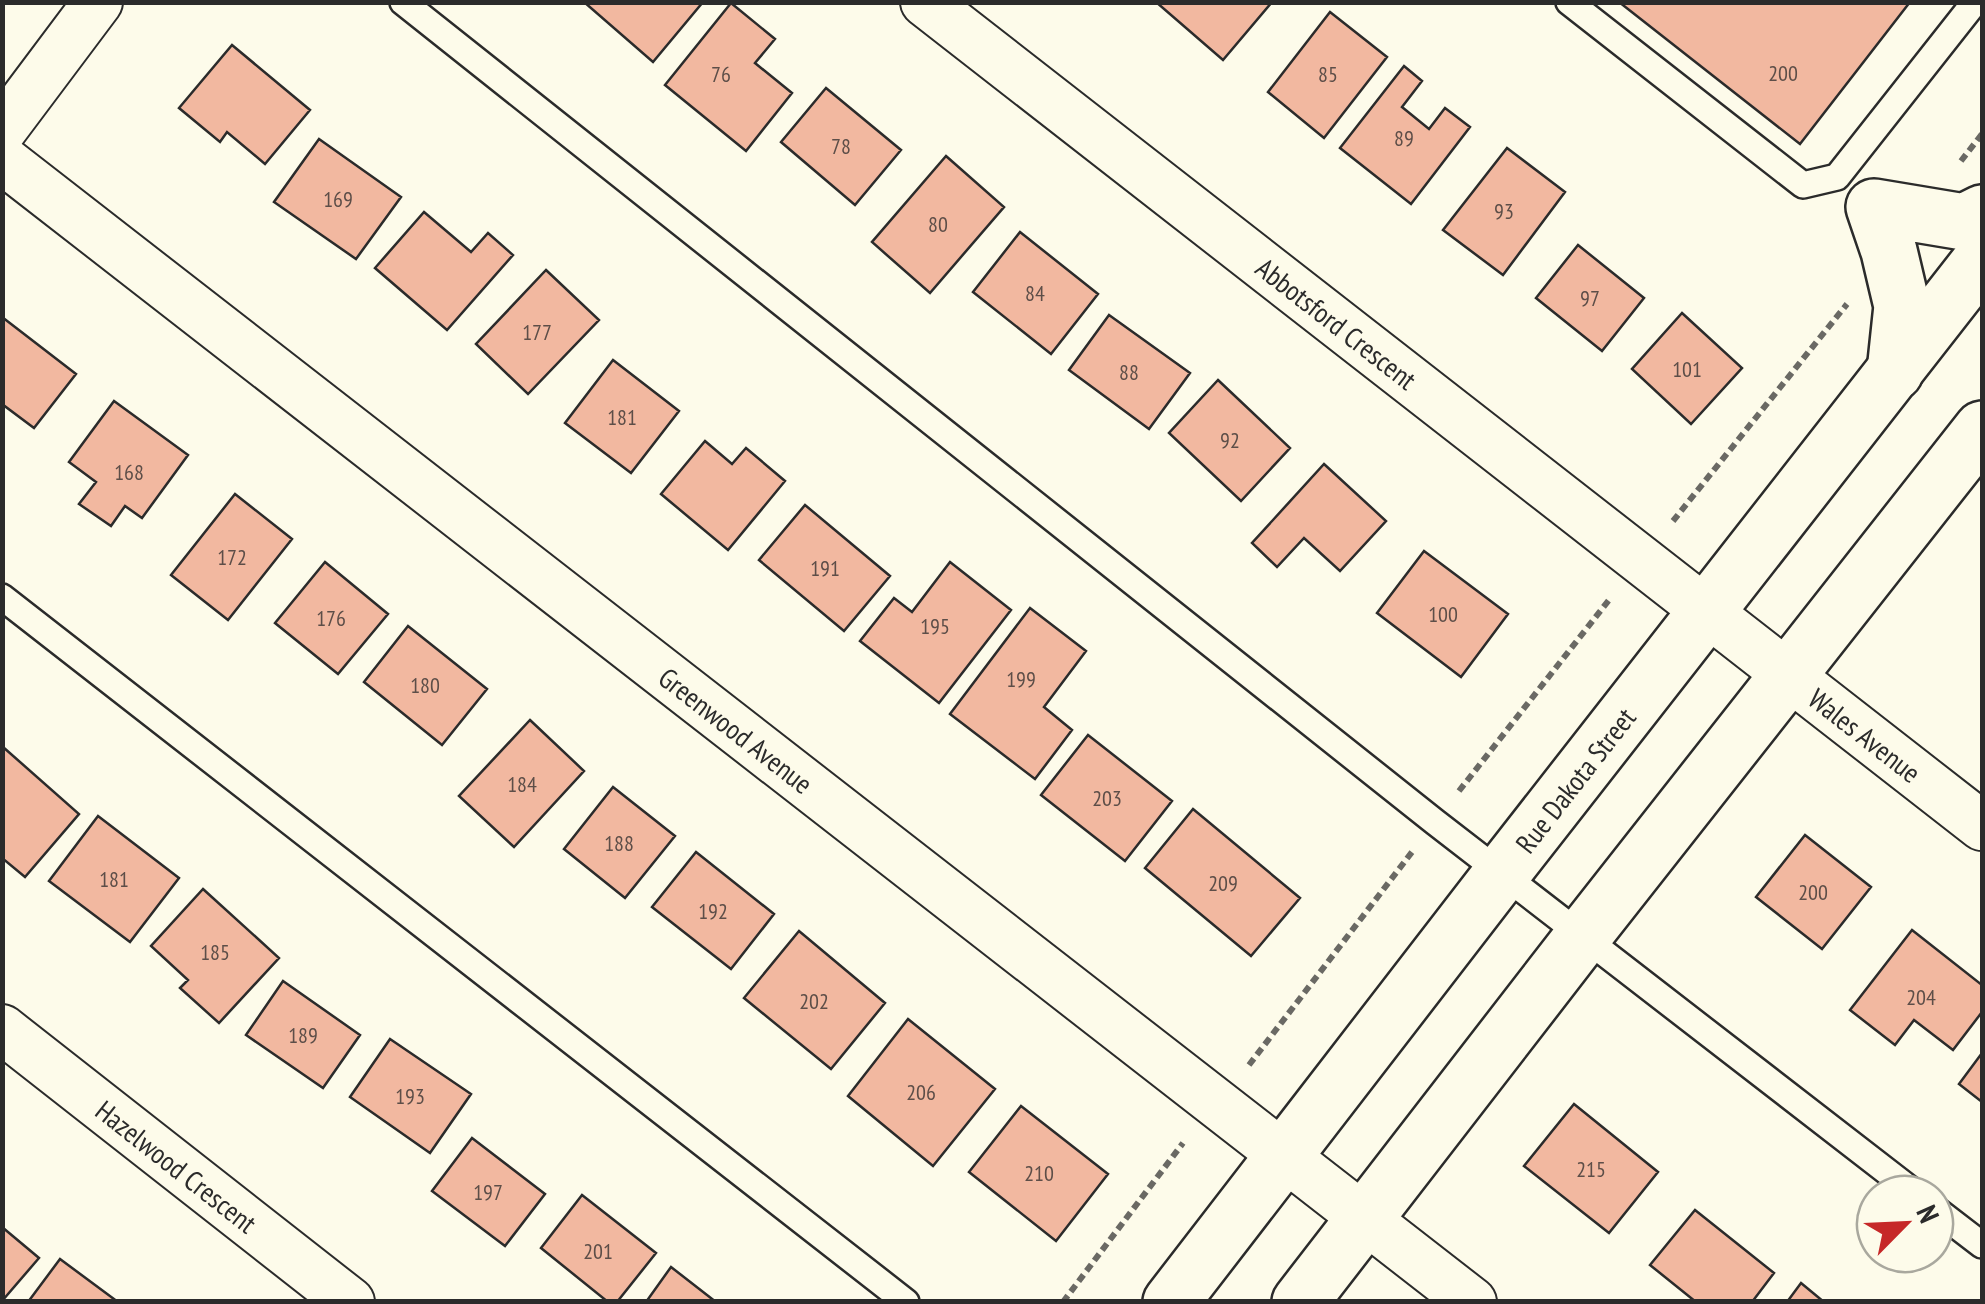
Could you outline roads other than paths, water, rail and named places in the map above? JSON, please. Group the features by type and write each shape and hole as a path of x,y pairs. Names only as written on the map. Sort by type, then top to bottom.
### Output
{"main road":[{"path":"1855,192 1964,222 1982,213"},
{"path":"1855,192 1889,251 1902,306 1895,372"},
{"name":"Rue Dakota Street","path":"1300,1302 1582,936 1748,644 1895,372 1982,259"},
{"name":"Rue Dakota Street","path":"1171,1302 1502,873 1982,429"}],"street":[{"path":"2,130 98,2"},
{"name":"Abbotsford Crescent","path":"925,2 1748,644"},
{"name":"Greenwood Avenue","path":"2,159 1472,1302"},
{"name":"Wales Avenue","path":"1748,644 1982,826"},
{"name":"Hazelwood Crescent","path":"2,1029 350,1302"}],"lane":[{"path":"403,2 1435,822 1890,1174"},
{"path":"1570,2 1803,185 1855,192 1975,2"},
{"path":"2,597 906,1302"},
{"path":"1955,1225 1982,1246"}]}
